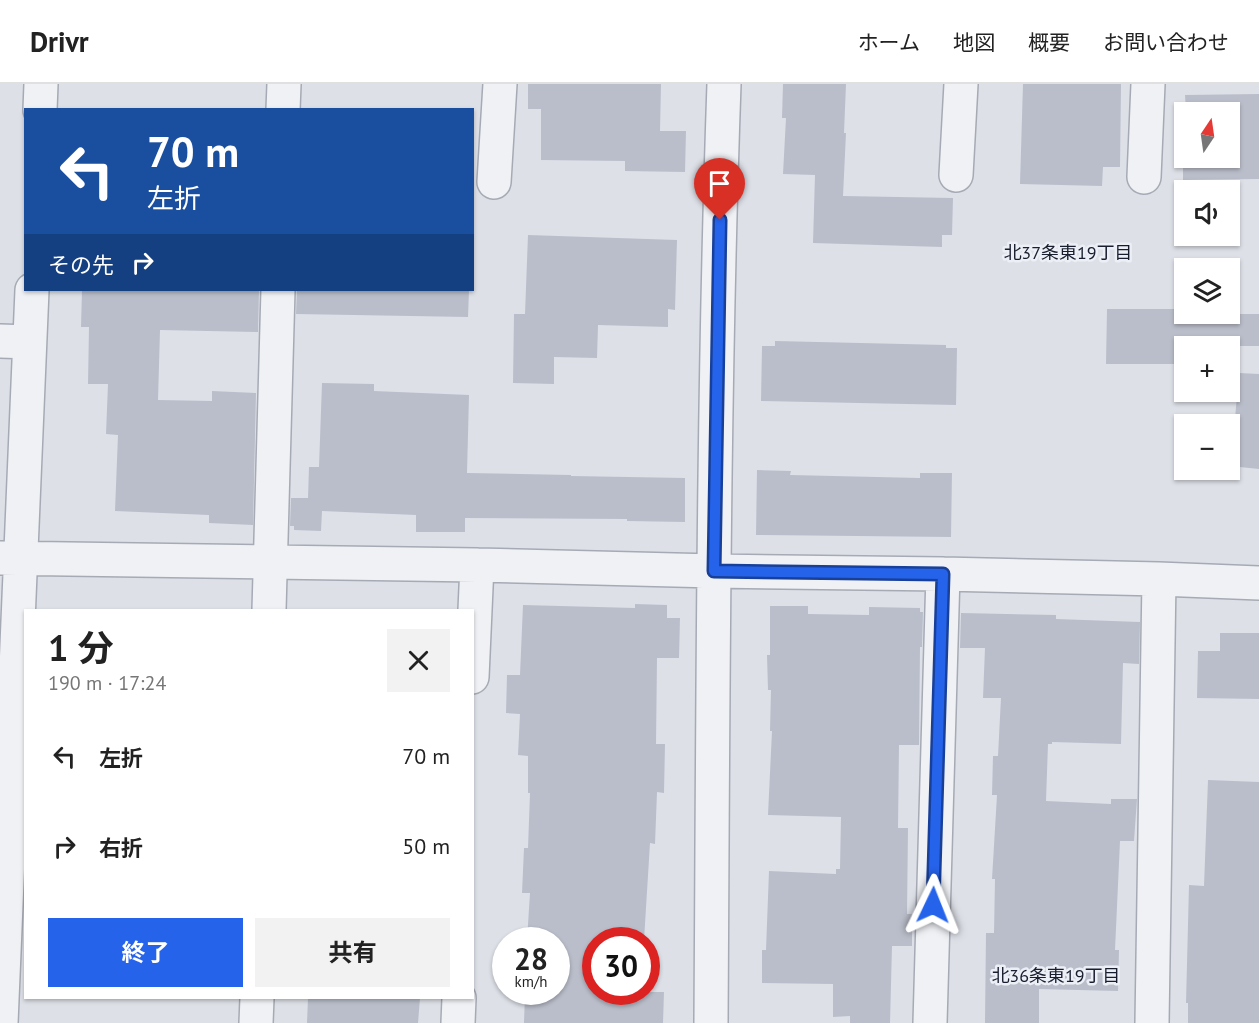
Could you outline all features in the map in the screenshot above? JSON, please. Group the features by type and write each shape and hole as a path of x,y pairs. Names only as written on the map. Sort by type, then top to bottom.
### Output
{"street":[{"path":"40,108 41,84"},
{"path":"283,108 284,84"},
{"path":"494,182 500,84"},
{"path":"711,1023 714,571 724,84"},
{"path":"956,175 961,84"},
{"path":"1144,177 1148,84"},
{"path":"1,1023 15,341 32,291"},
{"path":"269,609 278,291"},
{"path":"10,558 943,574 1259,583"},
{"path":"474,632 477,565"},
{"path":"930,1023 943,574"},
{"path":"1152,1023 1160,579"},
{"path":"256,1023 257,999"},
{"path":"458,1023 459,999"}],"building":[{"path":"528,84 661,84 660,131 686,131 685,172 625,171 625,161 541,160 541,109 528,109"},
{"path":"783,84 846,84 843,196 953,198 952,235 942,235 942,247 813,243 815,175 783,174 786,118 782,118"},
{"path":"1023,84 1121,84 1120,167 1103,167 1102,186 1020,184"},
{"path":"1259,94 1259,179 1183,180 1183,168 1240,168 1240,102 1185,102 1185,95"},
{"path":"528,235 677,240 675,310 668,309 668,327 598,325 597,358 554,357 554,384 513,383 514,314 525,314"},
{"path":"82,291 259,291 258,332 160,330 158,400 212,401 212,391 256,393 253,525 209,523 209,515 115,511 118,435 106,434 108,384 88,384 89,327 81,327"},
{"path":"297,291 469,291 468,317 296,314"},
{"path":"1107,309 1174,309 1174,324 1240,324 1240,314 1259,314 1259,346 1240,346 1240,336 1174,336 1174,364 1106,364"},
{"path":"775,341 946,345 946,348 957,348 956,405 761,401 762,346 775,346"},
{"path":"1240,373 1259,374 1259,469 1240,467 1240,414 1235,414 1236,402 1240,402"},
{"path":"322,383 374,384 374,391 469,395 467,473 685,478 685,522 627,521 627,519 465,518 465,532 416,532 416,515 322,511 321,531 294,530 294,526 290,526 291,498 308,498 309,467 319,467"},
{"path":"757,470 791,471 790,475 920,478 920,473 952,473 951,537 756,535"},
{"path":"635,604 667,605 667,618 680,618 679,658 657,658 656,744 665,744 664,793 657,792 655,844 650,843 645,927 582,927 582,1005 660,1005 660,992 664,992 663,1023 524,1023 525,1005 570,1005 570,927 528,927 530,893 522,893 524,848 528,848 530,793 528,793 528,756 518,755 520,714 506,713 507,675 520,675 523,605 635,608"},
{"path":"770,606 808,606 808,614 869,615 869,607 920,608 920,612 923,612 922,647 920,647 919,745 899,745 898,828 908,828 907,914 912,914 912,946 892,946 890,1023 850,1023 850,1016 833,1017 833,984 762,983 762,950 766,950 769,871 836,874 836,869 840,869 841,817 768,815 772,731 770,731 771,690 768,690 767,655 770,655"},
{"path":"961,613 1056,615 1056,619 1140,622 1139,664 1123,663 1121,744 1052,742 1048,744 1046,801 1111,804 1111,799 1137,799 1134,841 1120,841 1115,950 1119,950 1118,991 1039,989 1039,1023 985,1023 986,933 994,933 995,879 992,879 997,795 992,795 993,756 998,756 1001,698 983,698 985,648 960,648"},
{"path":"1220,633 1259,633 1259,699 1197,698 1198,651 1220,651"},
{"path":"1208,780 1259,782 1259,1023 1188,1023 1188,1003 1186,1003 1189,885 1204,886"},
{"path":"308,999 420,999 418,1023 307,1023"}],"district":[{"name":"北37条東19丁目","path":"1068,253"},
{"name":"北36条東19丁目","path":"1056,976"}],"route":[{"path":"720,220 714,571 943,574 933,905"}]}
